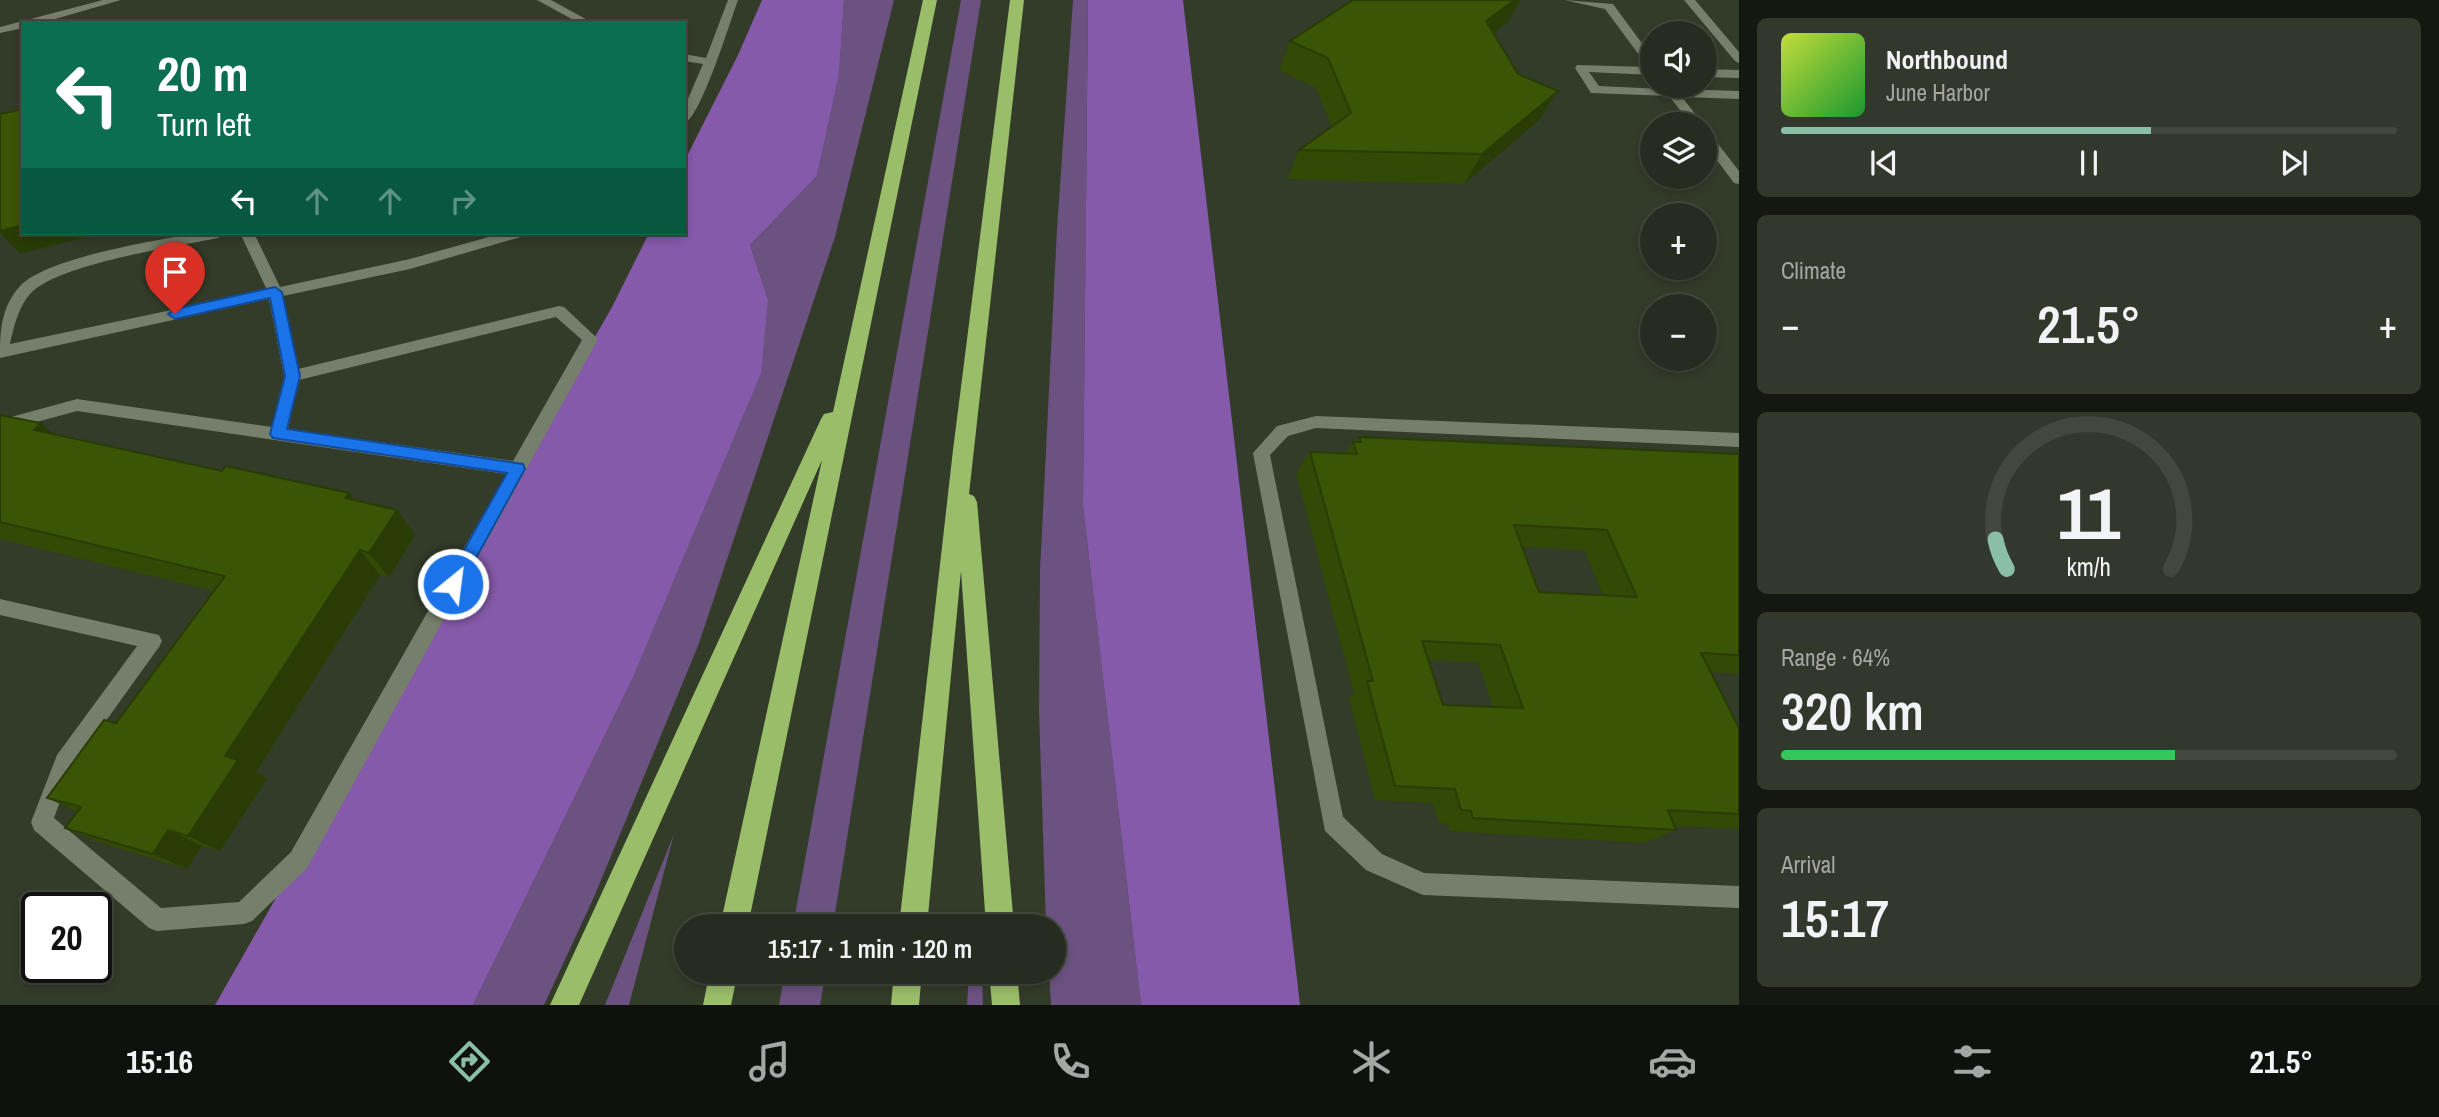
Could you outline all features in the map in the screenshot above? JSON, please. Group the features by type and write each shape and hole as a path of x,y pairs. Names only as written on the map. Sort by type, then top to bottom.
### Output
{"highway":[{"path":"737,914 930,0"},
{"path":"914,914 963,450 1017,0"},
{"path":"564,1005 847,386"},
{"path":"963,450 999,914"},
{"path":"717,1005 721,984"},
{"path":"905,1005 907,984"},
{"path":"1004,984 1006,1005"}],"street":[{"path":"33,21 116,0"},
{"path":"544,0 584,21"},
{"path":"686,116 703,82 733,0"},
{"path":"1569,0 1609,6 1640,49"},
{"path":"1689,0 1739,59"},
{"path":"0,30 21,24"},
{"path":"686,57 709,62"},
{"path":"1640,70 1581,68 1595,90 1640,89"},
{"path":"1717,73 1739,74"},
{"path":"1717,93 1739,95"},
{"path":"1677,98 1688,112"},
{"path":"1717,151 1739,180"},
{"path":"210,235 59,270 29,286 11,310 0,352 410,264 512,235"},
{"path":"248,235 275,292 292,376 278,434"},
{"path":"0,607 152,641 64,762 42,822 157,920 244,913 299,860 590,339 559,311 292,376"},
{"path":"0,426 77,405 518,469"},
{"path":"1739,440 1316,422 1283,431 1261,453 1333,823 1374,862 1423,884 1739,897"}],"shaded area":[{"path":"762,0 844,0 839,75 817,176 750,245 768,299 761,373 630,684 473,1005 215,1005 612,307 648,235 686,235 686,158 738,55"},
{"path":"844,0 894,0 835,237 698,646 594,897 544,1005 473,1005 630,684 768,299 750,245 817,176 839,75"},
{"path":"961,0 981,0 835,914 795,914"},
{"path":"1073,0 1088,0 1083,506 1141,1005 1051,1005 1050,984 1066,984 1066,914 1046,914 1039,710 1040,571 1057,229"},
{"path":"1088,0 1183,0 1300,1005 1141,1005 1083,506"},
{"path":"674,834 629,1005 605,1005"},
{"path":"783,984 824,984 820,1005 779,1005"},
{"path":"968,984 982,984 983,1005 967,1005"}],"building":[{"path":"1353,0 1515,0 1486,21 1518,74 1558,91 1482,154 1299,150 1351,113 1328,58 1290,41"},
{"path":"21,109 21,226 0,231 0,114"},
{"path":"0,415 41,423 34,430 222,471 226,466 349,493 345,498 397,510 369,553 360,550 225,756 238,760 188,836 168,830 153,854 65,828 81,807 47,798 104,720 116,723 225,576 0,522"},
{"path":"1359,437 1739,454 1739,655 1701,653 1739,728 1739,814 1668,810 1676,830 1473,818 1471,811 1461,810 1455,789 1395,786 1367,681 1373,681 1310,452 1357,454 1353,442 1361,442","holes":["1514,525 1607,530 1637,597 1539,592","1422,641 1500,645 1523,708 1443,705"]}],"route":[{"path":"175,314 275,292 292,376 278,434 518,469 453,584"}]}
